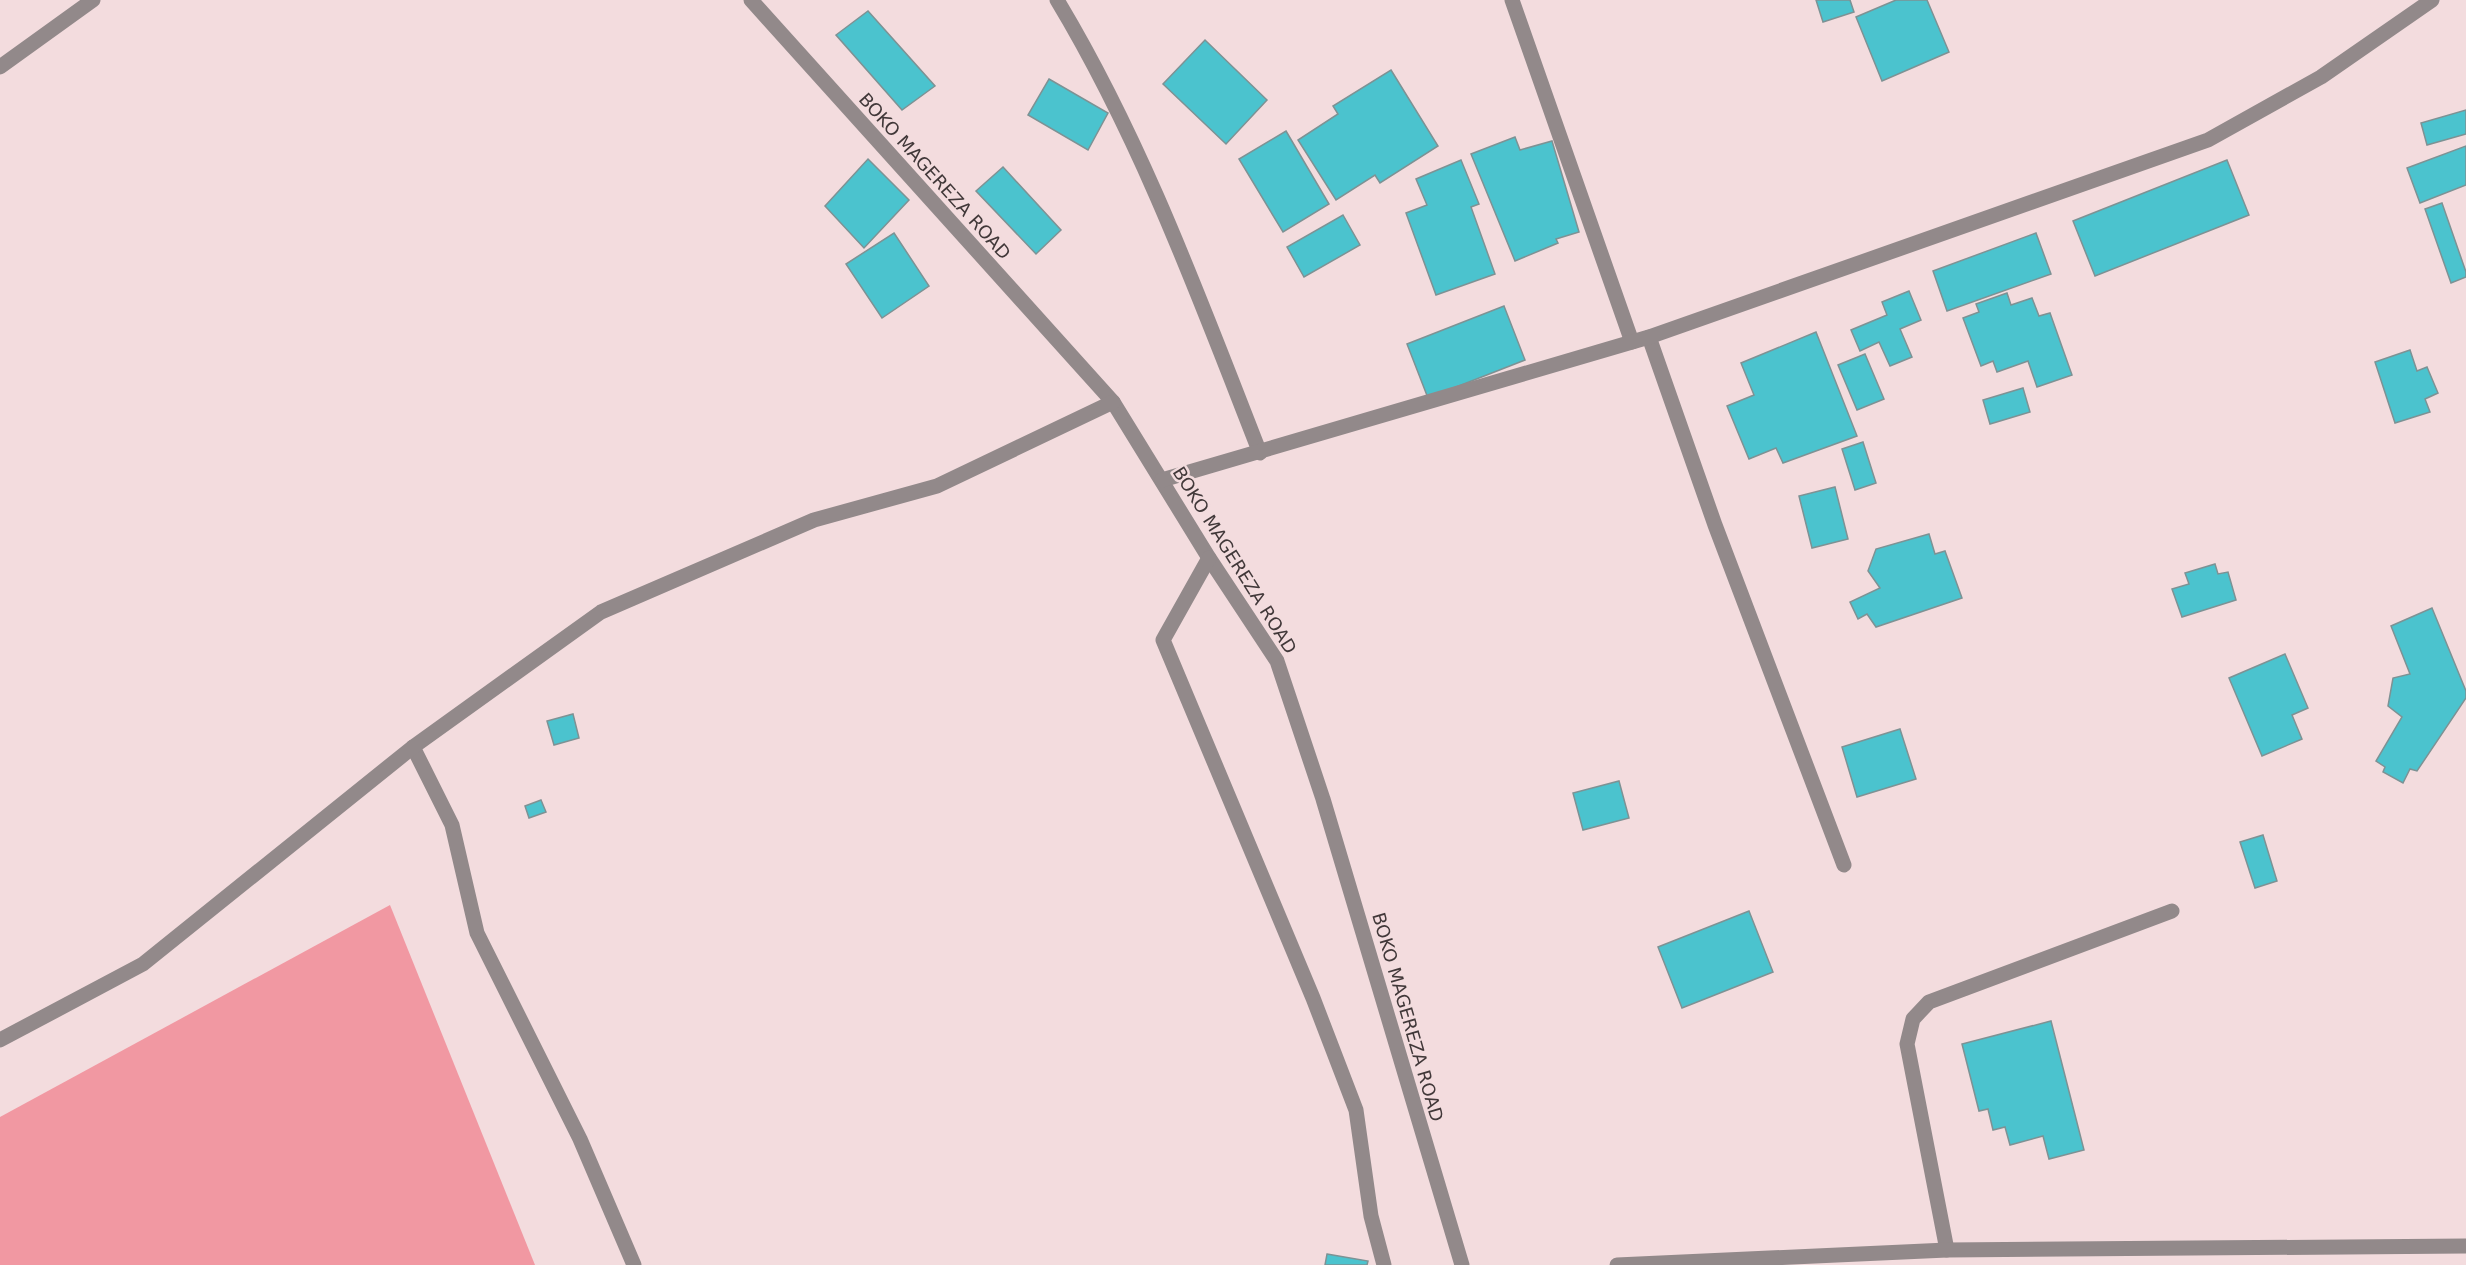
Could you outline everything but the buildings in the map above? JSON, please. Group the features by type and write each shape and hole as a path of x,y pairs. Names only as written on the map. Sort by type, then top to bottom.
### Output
{"street":[{"path":"0,67 93,0"},
{"name":"BOKO MAGEREZA ROAD","path":"752,0 1113,402 1209,558 1277,661 1323,799 1462,1265"},
{"path":"1057,0 1088,52 1135,152 1201,303 1260,453"},
{"path":"1512,0 1632,342"},
{"path":"1162,480 1649,337 2208,140 2321,78 2432,0"},
{"path":"1649,337 1715,525 1844,865"},
{"path":"0,1040 142,964 413,747 601,612 814,520 937,486 1113,402"},
{"path":"1209,558 1163,640 1313,998 1356,1110 1371,1216 1384,1265"},
{"path":"413,747 452,825 477,933 580,1139 634,1265"},
{"path":"1947,1250 1907,1044 1913,1019 1929,1002 2172,911"},
{"path":"1617,1265 1947,1250 2466,1246"}],"shaded area":[{"path":"390,905 535,1265 0,1265 0,1117"}]}
